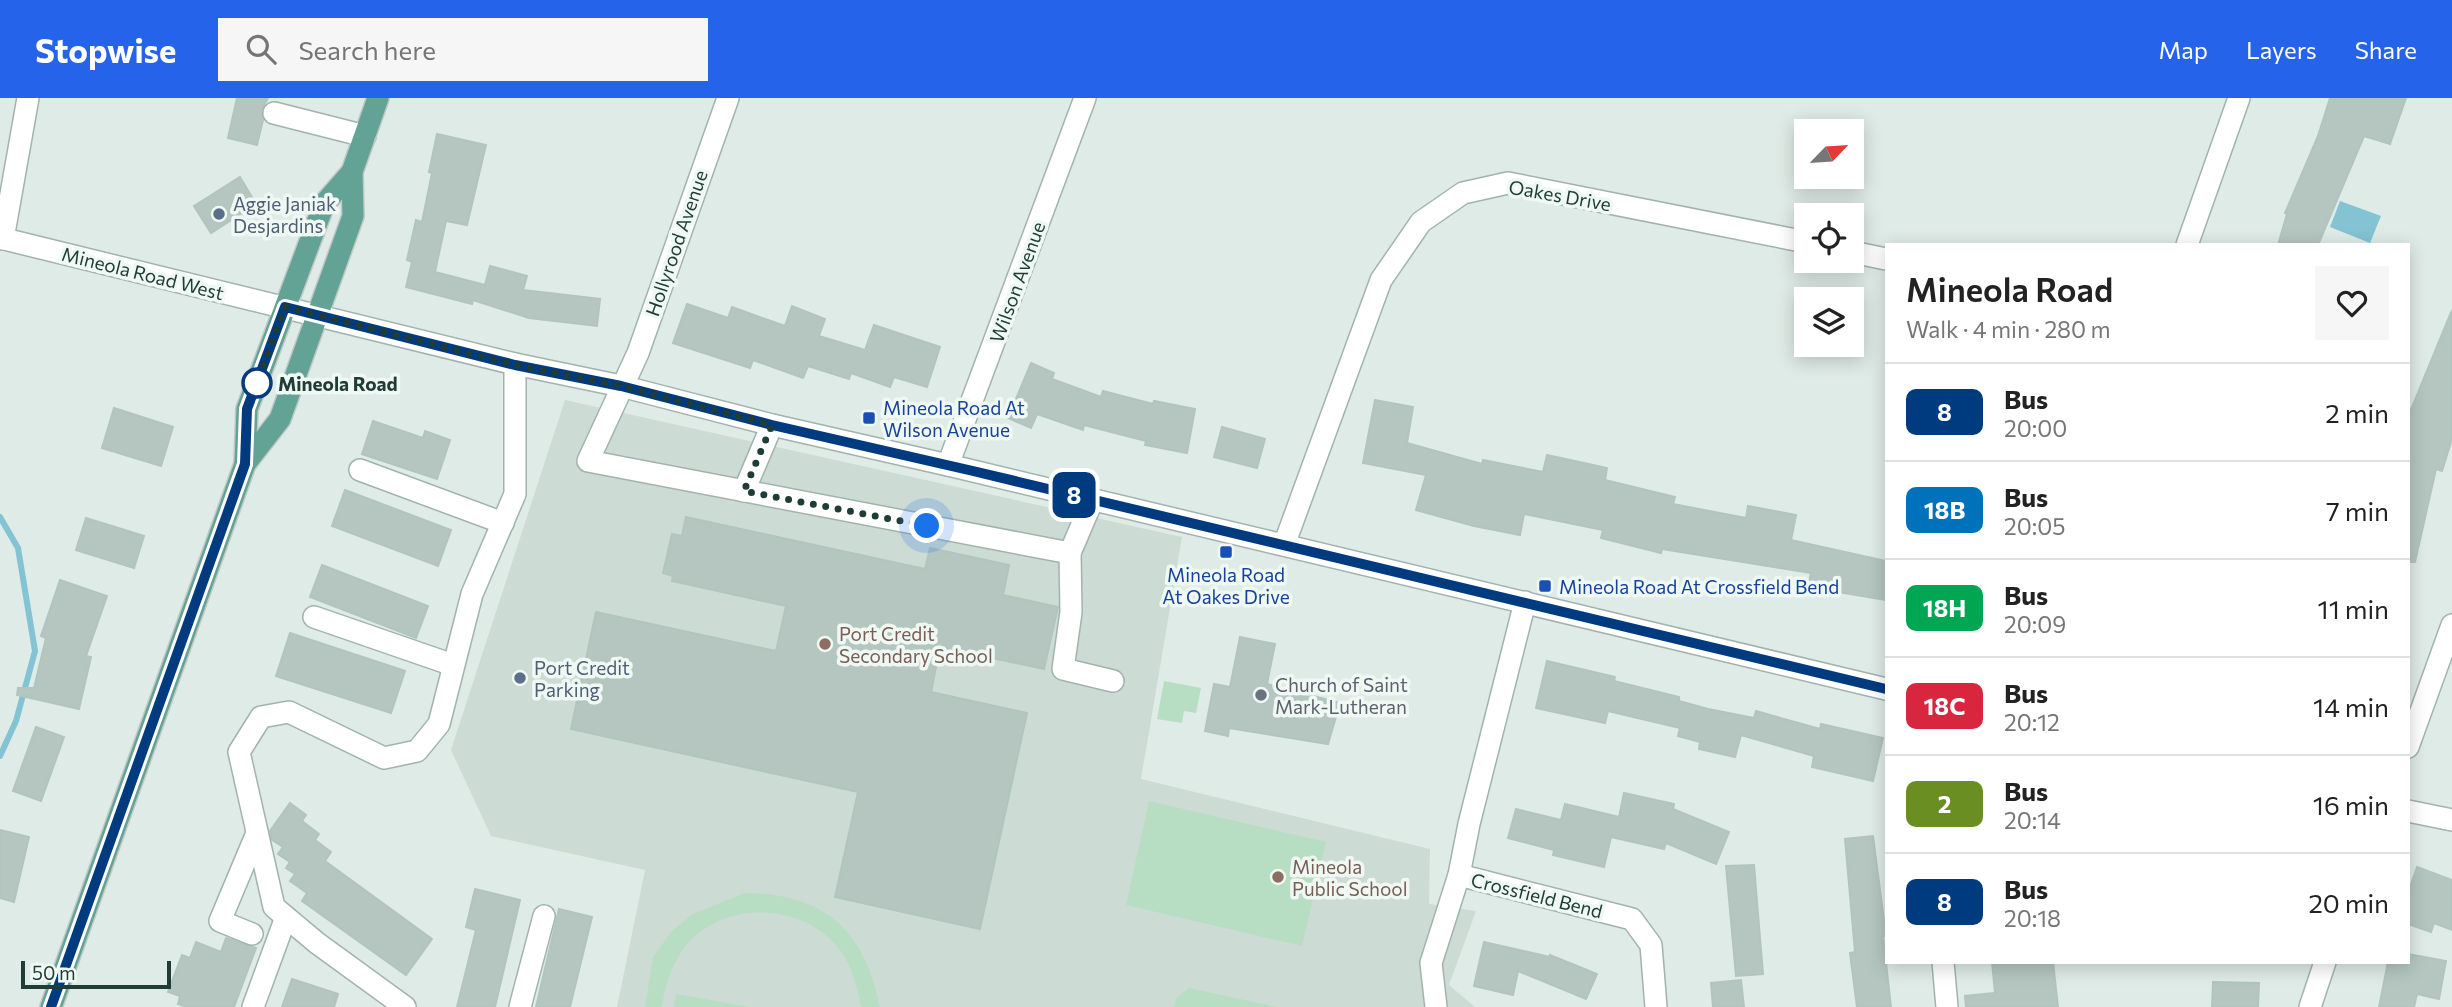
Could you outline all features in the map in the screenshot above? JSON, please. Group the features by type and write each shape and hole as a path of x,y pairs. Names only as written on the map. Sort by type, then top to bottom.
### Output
{"main road":[{"path":"245,464 280,419 353,216 352,172 378,98"},
{"path":"51,1007 245,464 247,409 324,204 352,172"}],"street":[{"path":"2,239 28,98"},
{"name":"Hollyrood Avenue","path":"727,98 638,353 588,461 744,491"},
{"name":"Wilson Avenue","path":"948,465 1085,98"},
{"path":"2188,243 2239,98"},
{"path":"274,113 365,136"},
{"name":"Oakes Drive","path":"1284,545 1381,280 1421,222 1463,193 1508,183 1794,240"},
{"name":"Mineola Road West","path":"2,239 285,307"},
{"path":"1864,253 1885,258"},
{"path":"285,307 515,365 621,386 772,425 1094,499 1885,689"},
{"path":"405,1007 317,943 274,907 239,752 261,717 289,712 384,758 417,751 439,724 472,594 515,494 515,365"},
{"path":"772,425 744,491 1070,553"},
{"path":"360,470 503,523"},
{"path":"1094,499 1070,553 1071,612 1063,669 1114,681"},
{"name":"Crossfield Bend","path":"1525,602 1472,811 1459,875 1632,919 1651,946 1657,1007"},
{"path":"314,617 453,666"},
{"path":"2410,741 2452,625"},
{"path":"2410,811 2452,820"},
{"path":"251,934 220,921 257,833"},
{"path":"1436,1007 1432,963 1459,875"},
{"path":"520,1007 544,916"},
{"path":"253,1007 286,917"},
{"path":"1943,964 1947,1007"},
{"path":"2310,1007 2324,964"}],"shaded area":[{"name":"Port Credit Secondary School","path":"565,400 1182,537 1141,779 1430,849 1429,904 1476,911 1449,985 1475,1007 617,1007 645,870 491,836 451,750"}],"green space":[{"path":"1164,681 1201,688 1196,713 1184,711 1182,723 1157,719"},
{"path":"1149,801 1326,842 1302,946 1126,905"},
{"path":"744,893 797,900 836,921 864,957 880,1007 861,1007 849,965 834,943 818,929 798,919 756,912 714,923 696,935 674,965 666,985 662,1007 645,1007 653,957 671,932 693,914"},
{"path":"1189,988 1277,1007 1174,1007 1176,998"},
{"path":"676,994 750,1007 674,1007"}],"water":[{"path":"2340,201 2381,216 2370,243 2330,227"}],"building":[{"path":"237,98 268,98 261,110 263,120 257,145 228,138"},
{"path":"2330,98 2406,98 2390,144 2364,136 2319,243 2279,243 2287,214 2285,213 2318,136"},
{"path":"437,134 486,145 467,225 446,221 435,272 485,285 490,266 527,276 523,290 600,299 597,326 529,318 473,300 472,304 406,287 412,262 407,260 416,220 422,222"},
{"path":"240,177 256,204 211,233 194,206"},
{"path":"687,304 728,318 732,307 785,326 792,306 825,319 819,336 865,350 874,325 940,347 927,387 894,377 890,387 851,373 849,379 808,366 803,378 753,360 750,368 673,343"},
{"path":"2452,310 2452,439 2442,471 2436,469 2415,562 2410,562 2410,412"},
{"path":"1031,363 1054,373 1052,379 1101,397 1103,391 1153,404 1154,401 1195,409 1187,453 1145,445 1146,441 1084,425 1083,430 1037,414 1031,428 1008,418"},
{"path":"1375,400 1413,407 1407,443 1482,464 1483,460 1543,472 1547,455 1607,468 1605,480 1675,497 1673,504 1746,518 1748,506 1796,515 1791,540 1885,561 1885,600 1808,587 1811,573 1662,549 1661,553 1601,538 1603,530 1524,514 1520,535 1474,526 1416,510 1426,475 1363,463"},
{"path":"114,408 173,427 161,466 102,448"},
{"path":"373,421 423,438 425,431 450,440 437,479 362,454"},
{"path":"1222,427 1265,439 1257,468 1214,457"},
{"path":"345,490 451,530 438,566 332,526"},
{"path":"686,517 925,569 930,548 1009,565 1003,595 1058,607 1044,669 940,647 931,692 1027,713 980,929 835,897 858,792 571,729 596,612 776,651 786,606 672,581 673,576 663,573 672,534 682,536"},
{"path":"86,518 144,536 134,568 76,550"},
{"path":"322,565 428,606 416,638 310,597"},
{"path":"60,580 107,596 86,656 91,657 79,709 17,695 18,688 34,688 46,638 41,636"},
{"path":"290,633 405,671 391,713 276,676"},
{"name":"Church of Saint Mark-Lutheran","path":"1240,637 1275,644 1267,684 1340,703 1328,744 1229,728 1228,736 1205,731 1214,684 1230,687"},
{"path":"1547,661 1615,677 1614,681 1679,697 1679,701 1708,709 1754,718 1756,711 1820,729 1821,724 1883,738 1873,781 1812,767 1814,756 1741,735 1735,757 1699,749 1700,742 1678,736 1680,728 1608,711 1605,723 1536,708"},
{"path":"36,727 64,737 41,801 13,791"},
{"path":"1624,793 1674,804 1673,809 1729,832 1716,864 1666,843 1664,849 1611,837 1604,867 1553,855 1554,850 1508,838 1516,809 1561,820 1565,804 1619,817"},
{"path":"290,803 306,815 302,821 319,834 315,840 331,852 325,861 432,939 406,975 302,901 307,893 290,881 295,874 286,868 290,862 278,854 283,847 272,840 270,831"},
{"path":"0,830 29,837 14,902 0,898"},
{"path":"1873,836 1885,928 1885,964 1891,1007 1857,1007 1850,953 1855,952 1845,839"},
{"path":"1754,865 1763,974 1736,976 1726,866"},
{"path":"2417,867 2452,880 2452,930 2434,923 2431,932 2410,925 2410,887"},
{"path":"475,889 520,900 495,1007 457,1007 476,930 466,927"},
{"path":"559,909 592,917 570,1007 536,1007"},
{"path":"226,938 256,948 234,1007 187,1007 178,1004 180,996 168,992 182,955 190,958 196,942 221,952"},
{"path":"1484,942 1550,955 1597,974 1586,999 1518,971 1513,995 1474,986"},
{"path":"2410,954 2446,961 2439,999 2417,994 2414,1007 2379,1007 2388,964 2410,964"},
{"path":"1992,964 2053,964 2058,1007 1966,1007 1965,996 1995,993"},
{"path":"292,979 338,994 334,1007 282,1007"},
{"path":"1741,980 1744,1007 1713,1007 1711,983"},
{"path":"2213,982 2259,983 2258,1007 2212,1007"}],"waterway":[{"path":"0,517 18,548 35,651 16,721 0,756"}],"bus line":[{"name":"8","path":"51,1007 245,464 247,409 285,307 515,365 621,386 772,425 1885,689"}],"place":[{"name":"Aggie Janiak Desjardins","path":"219,214"},
{"name":"Mineola Road","path":"257,383"},
{"name":"Mineola Road At Wilson Avenue","path":"869,418"},
{"name":"Mineola Road At Oakes Drive","path":"1226,552"},
{"name":"Mineola Road At Crossfield Bend","path":"1545,586"},
{"name":"Port Credit Secondary School","path":"825,644"},
{"name":"Port Credit Parking","path":"520,678"},
{"name":"Church of Saint Mark-Lutheran","path":"1261,695"},
{"name":"Mineola Public School","path":"1278,877"}],"route":[{"path":"257,383 256,386 285,307 515,365 621,386 772,425 744,491 927,526"}]}
